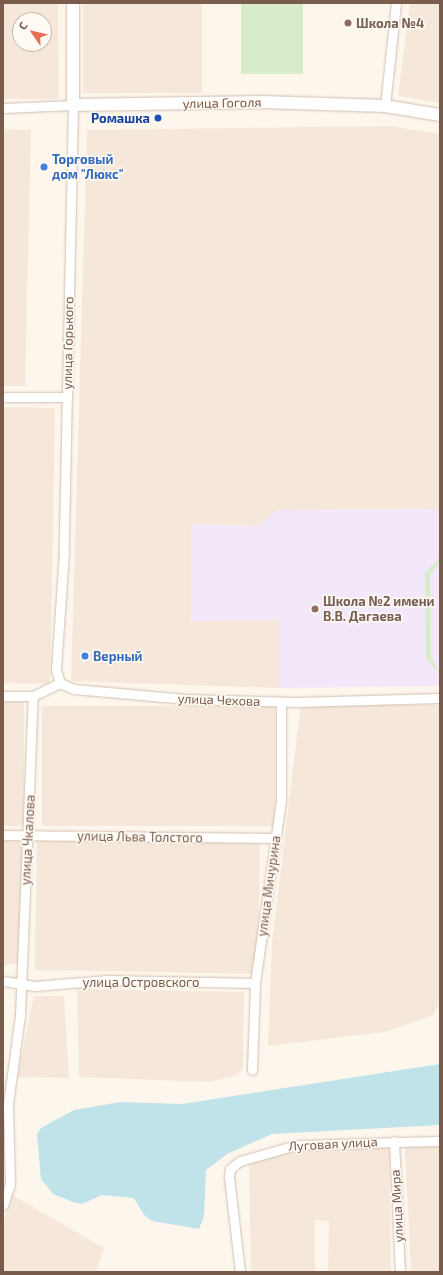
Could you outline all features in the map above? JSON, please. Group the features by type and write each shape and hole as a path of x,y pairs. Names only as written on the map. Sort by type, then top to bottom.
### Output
{"street":[{"name":"улица Горького","path":"60,683 56,670 64,552 73,106 73,3"},
{"path":"385,106 396,3"},
{"name":"улица Гоголя","path":"3,108 263,102 385,106 440,115"},
{"path":"3,397 67,397"},
{"path":"3,696 33,696 60,683"},
{"name":"улица Чехова","path":"60,683 74,689 186,699 281,702 440,698"},
{"name":"улица Чкалова","path":"3,1205 10,1185 8,1104 21,984 30,836 33,696"},
{"name":"улица Мичурина","path":"252,1070 255,983 281,800 281,702"},
{"name":"улица Льва Толстого","path":"3,835 276,838"},
{"name":"улица Островского","path":"6,982 49,986 107,980 255,983"},
{"path":"3,990 6,982"},
{"name":"Луговая улица","path":"240,1272 230,1169 240,1161 284,1146 394,1141 440,1141"},
{"name":"улица Мира","path":"394,1141 400,1272"}],"shaded area":[{"path":"3,3 58,3 59,99 3,99"},
{"path":"83,3 202,3 202,93 83,93"},
{"path":"410,3 440,3 440,103 398,96"},
{"path":"389,126 440,134 440,509 277,510 259,526 191,524 191,621 280,620 280,688 71,681 87,130"},
{"path":"3,129 31,130 25,386 3,386"},
{"path":"3,407 55,408 50,684 3,683"},
{"name":"Школа №2 имени В.В. Дагаева","path":"440,509 440,686 280,688 280,620 191,621 191,524 259,526 277,510"},
{"path":"3,702 24,702 24,826 3,826"},
{"path":"301,703 440,705 440,1002 433,1015 385,1032 268,1046 272,943"},
{"path":"42,706 275,706 275,826 42,826"},
{"path":"37,840 260,844 258,974 35,970"},
{"path":"3,841 23,842 18,963 3,966"},
{"path":"77,989 244,992 243,1068 238,1075 209,1082 79,1077"},
{"path":"34,996 64,996 69,1078 17,1077"},
{"path":"389,1142 391,1272 328,1272 329,1221 315,1220 315,1272 251,1272 249,1161 284,1149"},
{"path":"405,1147 440,1147 440,1272 411,1272"},
{"path":"12,1195 104,1248 96,1272 3,1272 3,1222"}],"green space":[{"path":"241,3 303,3 303,74 241,74"},
{"path":"440,557 440,562 430,574 431,658 440,674 426,659 425,573"}],"water":[{"path":"440,1064 440,1125 272,1134 227,1154 206,1170 204,1216 199,1229 152,1221 144,1215 134,1198 102,1195 82,1204 73,1202 53,1194 41,1179 37,1134 41,1128 74,1110 121,1102 182,1104"}],"place":[{"name":"Школа №4","path":"348,23"},
{"name":"Ромашка","path":"158,118"},
{"name":"Торговый дом \"Люкс\"","path":"44,167"},
{"name":"Школа №2 имени В.В. Дагаева","path":"315,609"},
{"name":"Верный","path":"85,656"}]}
